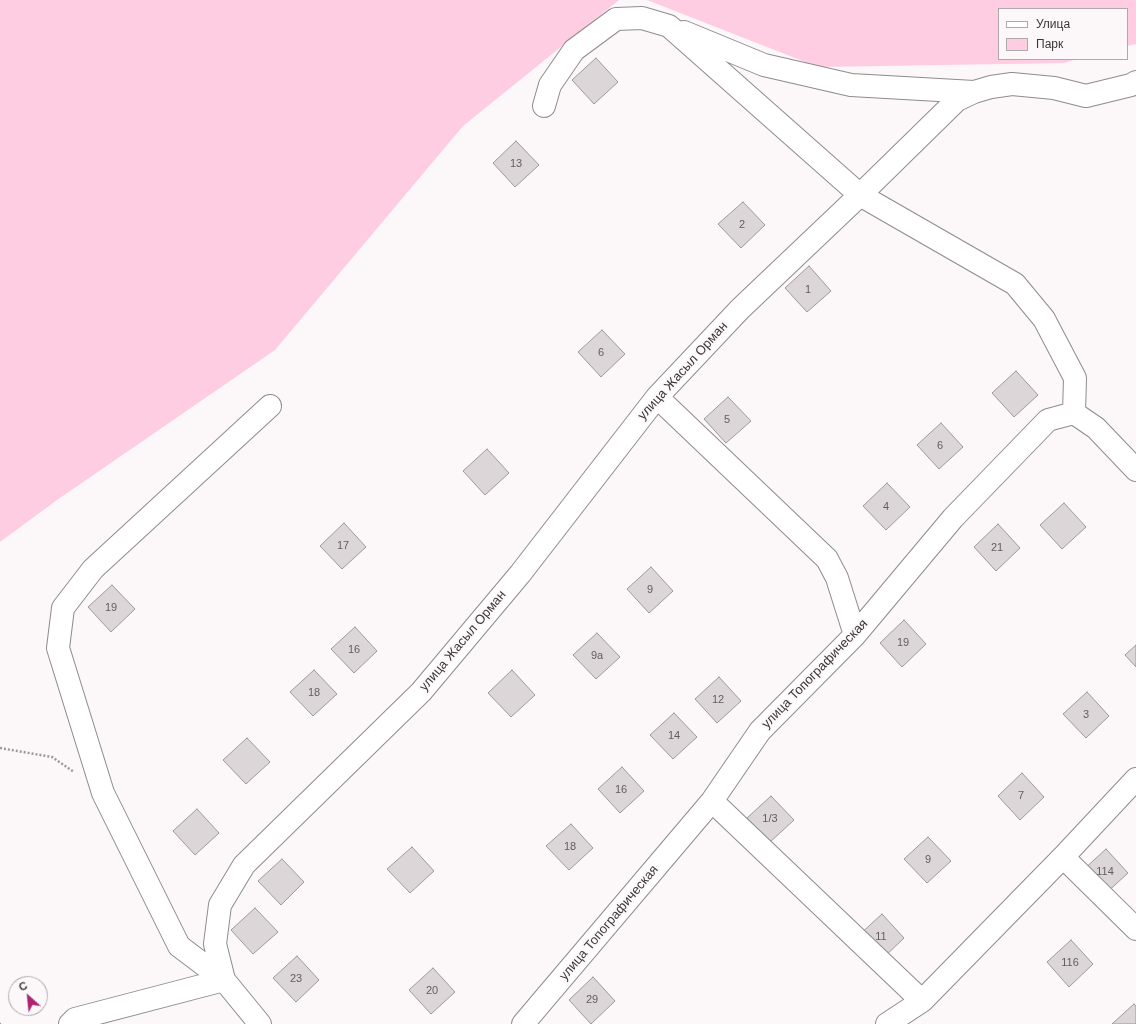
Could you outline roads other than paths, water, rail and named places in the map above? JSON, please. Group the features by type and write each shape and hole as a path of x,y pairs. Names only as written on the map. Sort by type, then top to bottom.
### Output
{"street":[{"path":"544,106 550,85 574,50 616,19 642,18 669,26 764,65 851,85 974,92 991,87 1012,84 1054,88 1086,96 1131,85 1136,82"},
{"path":"669,26 860,195 1015,284 1044,318 1075,378 1074,413 1096,428 1136,470"},
{"name":"улица Жасыл Орман","path":"224,980 215,944 220,905 244,864 421,692 520,574 657,397 740,309 958,100 974,92"},
{"path":"657,397 826,559 837,578 855,635"},
{"path":"260,1024 224,980 179,946 103,793 58,648 63,608 94,569 270,406"},
{"name":"улица Топографическая","path":"523,1024 712,801 760,731 855,635 953,518 1048,420 1074,413"},
{"path":"887,1024 922,1001 1063,857 1136,779"},
{"path":"712,801 922,1001"},
{"path":"1063,857 1136,929"},
{"path":"70,1024 74,1019 224,980"}]}
